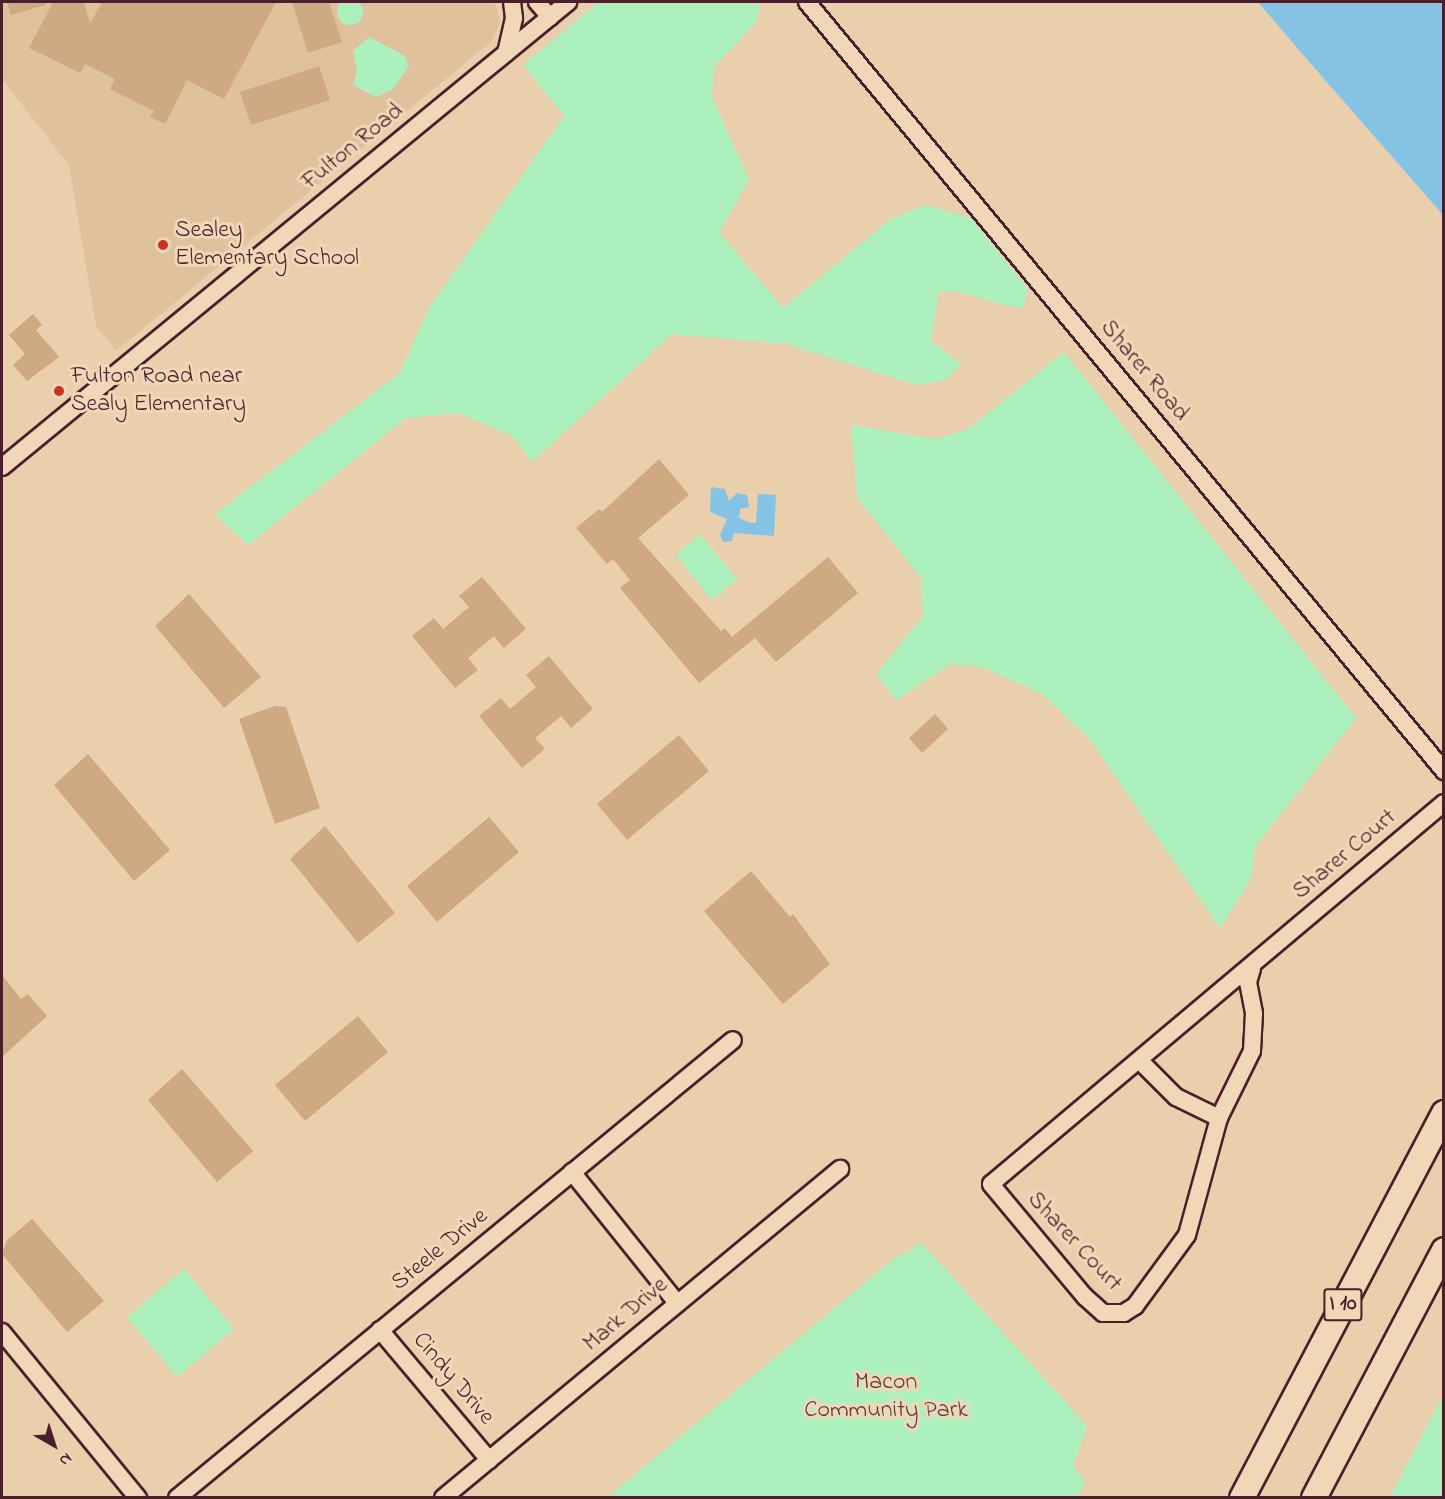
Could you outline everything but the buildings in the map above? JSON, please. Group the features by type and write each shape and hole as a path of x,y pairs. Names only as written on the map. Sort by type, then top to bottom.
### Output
{"highway":[{"name":"I 10","path":"1242,1497 1443,1113"},
{"name":"I 10","path":"1314,1497 1443,1250"}],"street":[{"path":"505,54 514,18 512,2"},
{"path":"537,2 550,17"},
{"name":"Fulton Road","path":"2,467 568,2"},
{"name":"Sharer Road","path":"807,2 1443,771"},
{"name":"Sharer Court","path":"1252,969 1248,982 1254,1013 1251,1051 1219,1118 1200,1197 1178,1251 1135,1306 1124,1313 1104,1313 1085,1297 991,1184 1252,969 1443,803"},
{"name":"Steele Drive","path":"177,1497 733,1040"},
{"path":"1140,1061 1176,1097 1219,1118"},
{"name":"Mark Drive","path":"443,1497 840,1169"},
{"path":"572,1172 677,1303"},
{"name":"Cindy Drive","path":"380,1330 489,1460"},
{"path":"2,1332 138,1497"}],"shaded area":[{"name":"Sealey Elementary School","path":"2,2 495,2 500,23 492,41 116,351 96,326 69,165 2,79"}],"green space":[{"path":"350,-1 359,3 363,12 359,21 350,25 341,21 337,12 341,3"},
{"path":"599,2 761,2 756,22 714,67 712,97 749,180 719,232 783,308 891,219 925,205 971,218 1028,289 1022,309 955,291 939,292 931,341 962,364 945,380 916,385 787,344 672,334 532,462 511,435 459,413 406,418 248,545 215,514 400,373 429,308 564,116 523,65"},
{"path":"369,37 404,55 409,66 393,89 376,97 353,85 357,70 353,51"},
{"path":"1064,352 1356,718 1255,847 1251,879 1220,928 1089,738 1042,694 982,667 950,664 896,700 876,674 923,616 921,578 857,497 851,425 936,439 968,429"},
{"path":"700,534 737,579 712,600 676,555"},
{"name":"Macon Community Park","path":"921,1242 1087,1426 1073,1466 1085,1481 1078,1497 608,1497 902,1252 904,1255"},
{"path":"184,1269 234,1329 177,1377 127,1317"},
{"path":"1443,1395 1443,1497 1390,1497"}],"water":[{"path":"1258,2 1443,2 1443,215 1305,57"},
{"path":"711,487 725,489 729,501 737,493 747,495 749,507 740,509 739,518 751,523 756,523 758,494 776,495 774,536 734,533 732,541 723,542 720,535 727,519 710,512"}],"place":[{"name":"Sealey Elementary School","path":"163,245"},
{"name":"Fulton Road near Sealy Elementary","path":"59,391"}]}
